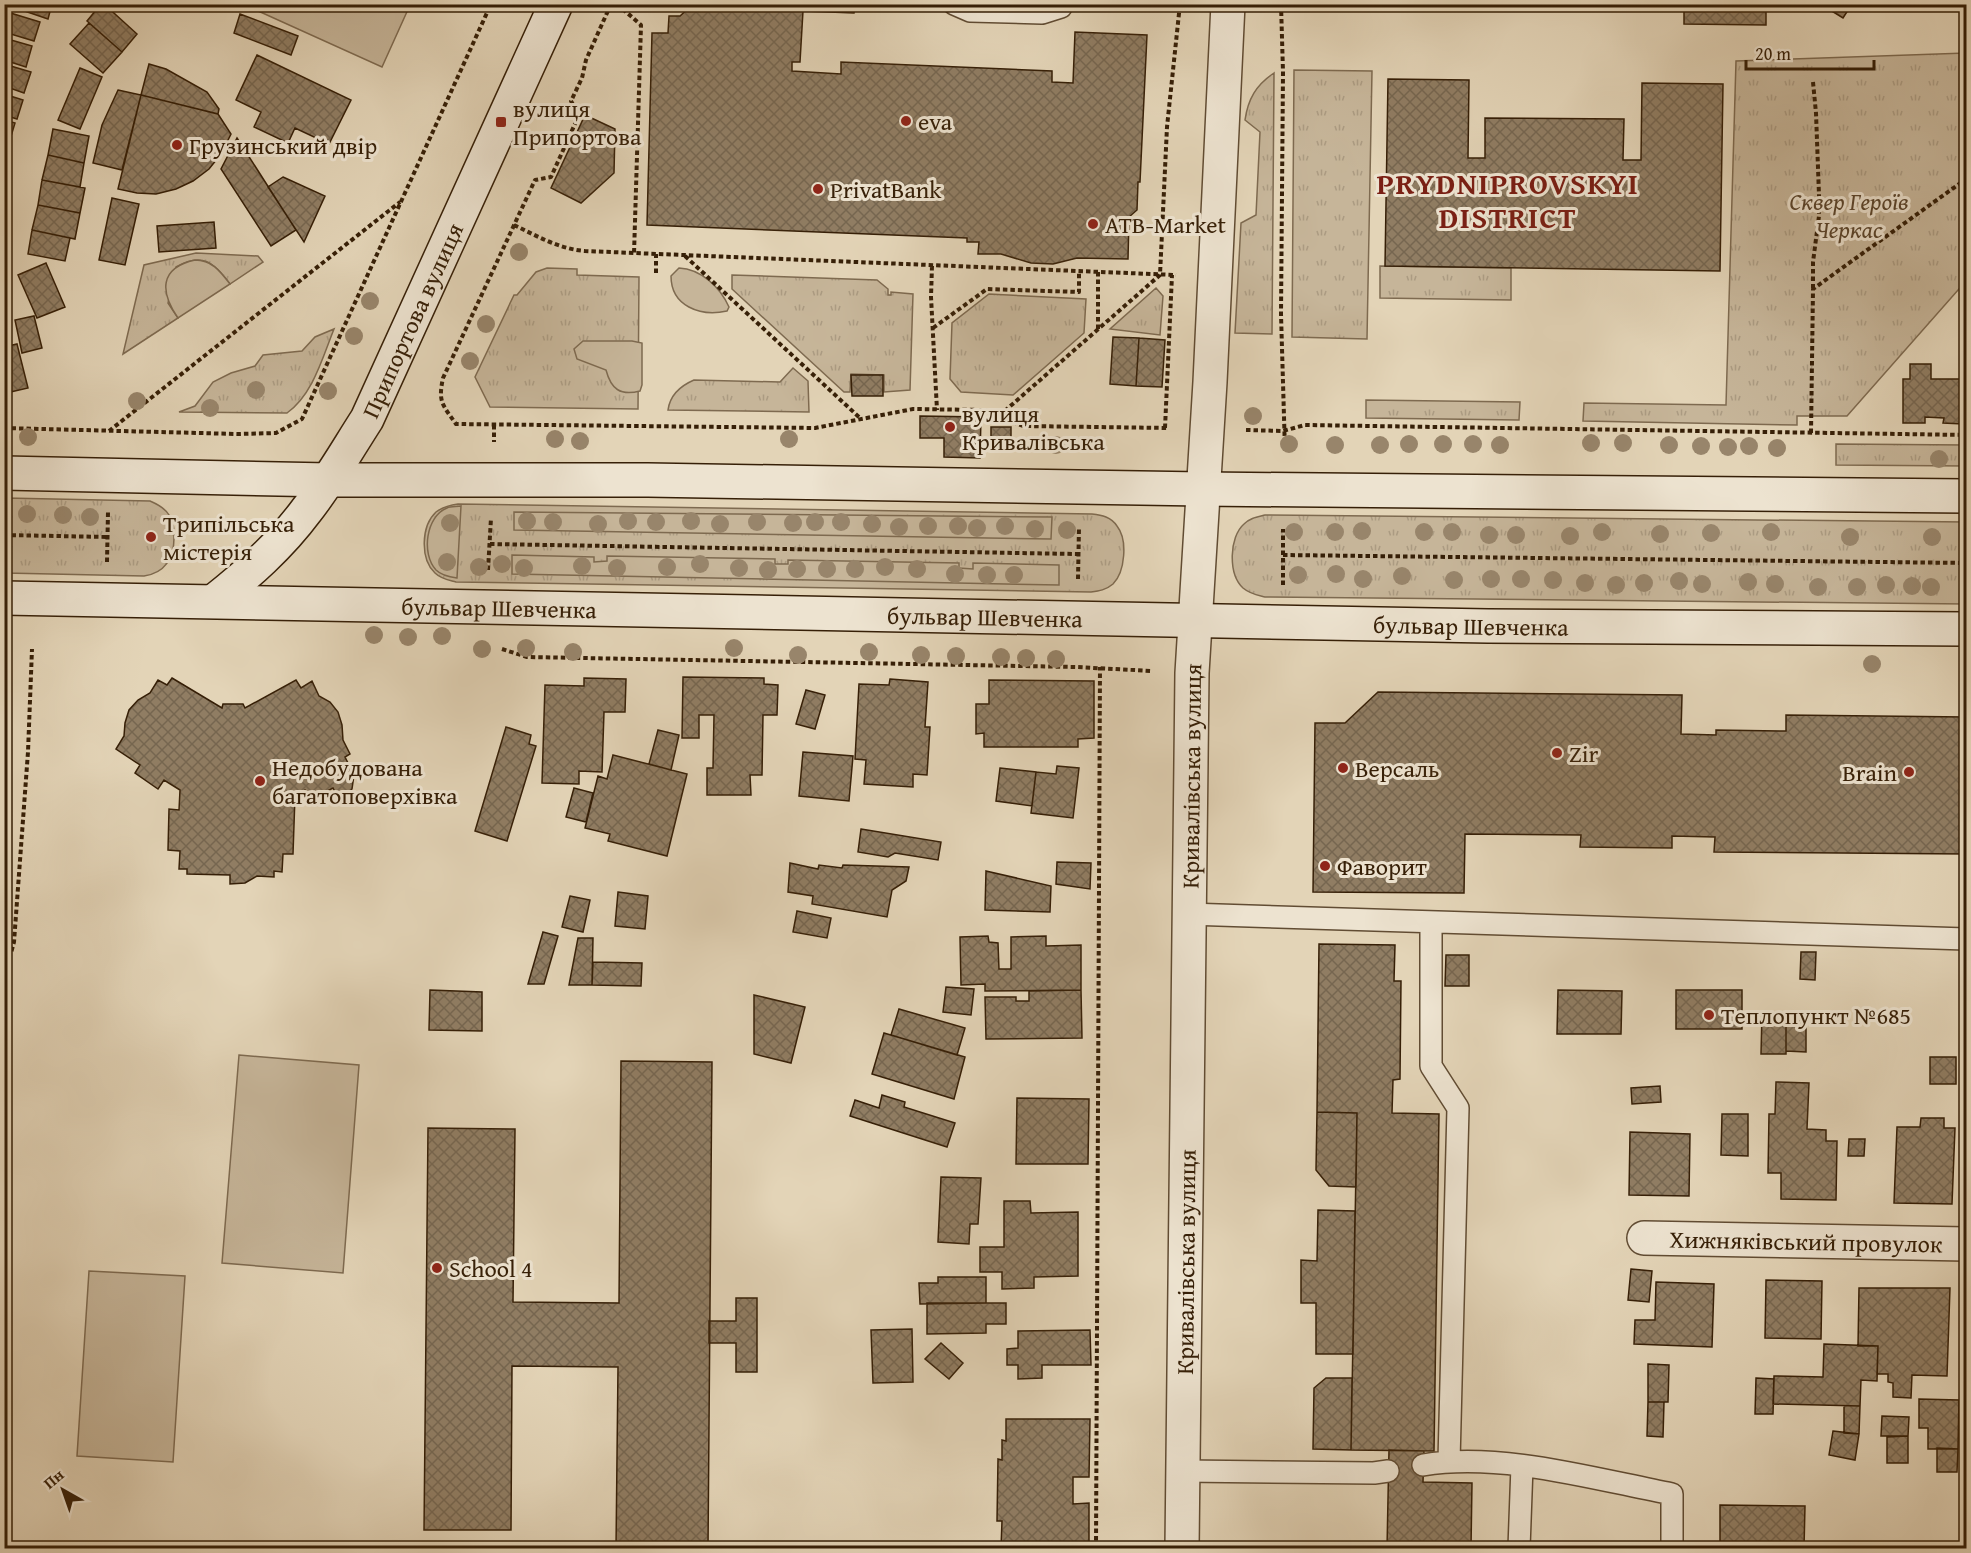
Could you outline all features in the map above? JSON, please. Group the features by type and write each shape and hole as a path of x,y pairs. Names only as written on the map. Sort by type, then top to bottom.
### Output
{"main road":[{"name":"Припортова вулиця","path":"214,601 248,574 305,513 329,480 367,419 556,4"},
{"name":"Кривалівська вулиця","path":"1182,1548 1191,715 1228,4"},
{"path":"4,473 329,480 636,480 1202,489 1966,496"},
{"name":"бульвар Шевченка","path":"4,598 1488,626 1966,629"},
{"name":"Хижняківський провулок","path":"1644,1238 1966,1244"}],"lane":[{"path":"954,4 970,11 1042,13 1061,7 1062,4"},
{"path":"1188,914 1966,939"},
{"path":"1431,921 1431,1066 1458,1108 1449,1461"},
{"path":"1423,1465 1449,1461 1522,1466 1672,1494 1672,1548"},
{"path":"1519,1548 1522,1466"},
{"path":"1183,1471 1374,1473 1388,1471"}],"path":[{"path":"4,428 238,435 276,433 302,419 491,4"},
{"path":"611,4 571,100 579,115 551,177 535,180 443,378 441,403 456,424 815,428 913,409 984,410 1023,426 1165,428 1172,275"},
{"path":"617,4 641,25 634,254"},
{"path":"999,416 1160,275 1167,127 1180,4"},
{"path":"1281,4 1283,84 1281,314 1283,431 1286,460"},
{"path":"1811,433 1813,262 1819,216 1815,93 1812,82"},
{"path":"1813,289 1966,179"},
{"path":"109,431 400,202"},
{"path":"514,225 571,250 1136,274"},
{"path":"656,254 656,273"},
{"path":"685,255 861,419"},
{"path":"932,266 937,410"},
{"path":"933,328 987,289 1079,292 1079,272"},
{"path":"1098,272 1098,329"},
{"path":"1236,429 1283,431 1305,425 1966,435"},
{"path":"107,564 108,503"},
{"path":"488,578 491,508"},
{"path":"1078,589 1079,518"},
{"path":"1283,528 1283,594"},
{"path":"4,535 108,537"},
{"path":"490,544 1078,555"},
{"path":"1283,555 1966,563"},
{"path":"496,647 527,657 1100,667 1153,671"},
{"path":"4,964 11,954 14,942 28,752 32,649"},
{"path":"1096,1548 1100,667"}],"green space":[{"path":"245,5 410,5 382,67"},
{"name":"Сквер Героїв Черкас","path":"1966,53 1966,281 1847,416 1797,416 1797,425 1583,421 1584,403 1726,405 1736,61"},
{"path":"1294,70 1372,71 1367,339 1292,337"},
{"path":"1274,73 1272,334 1235,333 1241,223 1256,215 1260,132 1245,120 1248,105 1254,93 1262,82"},
{"path":"196,253 258,256 263,262 230,284 213,265 207,262 193,260 176,267 168,303 178,318 123,354 144,265"},
{"path":"195,260 211,264 230,284 178,318 168,299 166,282 175,269"},
{"path":"1380,266 1511,268 1511,300 1380,298"},
{"path":"547,268 577,269 577,275 639,277 638,409 490,407 475,377 514,295 517,295 536,272"},
{"path":"679,268 695,272 709,280 725,300 729,307 727,311 697,310 682,302 672,286 671,276"},
{"path":"732,275 877,280 888,289 888,295 891,295 891,292 913,294 910,390 884,392 884,375 851,374 850,392 844,392 732,289"},
{"path":"1156,288 1163,296 1160,335 1110,329"},
{"path":"989,294 1086,299 1084,333 1013,395 961,392 950,379 952,323"},
{"path":"334,329 310,386 304,396 287,413 179,412 195,406 213,382 231,373 255,366 263,355 302,351 315,337"},
{"path":"583,341 642,343 640,391 617,390 606,370 577,359 574,349"},
{"path":"793,368 808,381 809,412 668,410 676,392 694,380 780,382"},
{"path":"1366,400 1520,402 1519,420 1366,418"},
{"path":"1836,444 1966,445 1966,466 1836,465"},
{"path":"5,498 150,501 165,510 172,520 174,545 170,558 158,572 144,576 5,573"},
{"path":"458,504 1092,514 1106,517 1117,526 1123,539 1124,556 1120,572 1113,584 1100,591 1091,592 456,582 440,577 430,567 424,542 427,525 436,512 447,506"},
{"path":"461,506 457,578 445,576 436,570 428,555 427,545 430,527 440,512 450,507"},
{"path":"514,512 1052,517 1051,539 514,530"},
{"path":"1265,515 1966,522 1966,604 1265,597 1251,593 1238,582 1232,556 1239,530 1249,520"},
{"path":"512,555 594,557 594,562 607,561 607,556 775,559 775,564 788,564 788,560 959,563 959,568 973,569 973,563 1059,565 1059,585 512,574"},
{"path":"239,1055 359,1065 343,1273 222,1263"},
{"path":"89,1271 185,1276 173,1462 77,1456"}],"building":[{"path":"4,4 52,4 48,19"},
{"path":"101,4 104,4 137,34 122,52 87,21"},
{"path":"124,4 147,4 145,11"},
{"path":"693,4 855,4 854,13 803,11 800,62 792,62 792,71 841,74 841,62 1052,71 1052,82 1073,83 1075,32 1147,35 1140,182 1138,182 1137,210 1129,217 1128,259 1077,258 1053,264 1031,263 1001,254 978,254 979,242 967,242 967,238 647,225 652,33 668,33 669,16 680,16"},
{"path":"1684,4 1766,4 1766,25 1684,24"},
{"path":"1826,4 1852,4 1843,18 1825,7"},
{"path":"4,11 40,22 34,41 4,32"},
{"path":"240,14 298,36 291,55 234,33"},
{"path":"89,23 122,52 103,73 70,44"},
{"path":"4,38 32,46 26,67 4,60"},
{"path":"257,55 351,100 329,144 295,128 288,143 254,127 261,112 236,100"},
{"path":"4,64 31,72 24,93 4,86"},
{"path":"149,64 166,69 207,92 219,109 218,114 141,95"},
{"path":"80,68 102,77 80,129 58,120"},
{"path":"1388,79 1469,80 1468,158 1485,158 1485,118 1624,119 1623,160 1641,160 1642,83 1723,84 1720,271 1385,266"},
{"path":"118,90 141,95 122,170 93,163 102,125"},
{"path":"4,94 23,100 17,119 4,115"},
{"name":"Грузинський двір","path":"141,95 218,114 231,134 221,154 209,169 193,181 176,189 156,194 118,189"},
{"path":"585,115 615,129 614,173 581,203 551,188"},
{"path":"4,120 15,123 8,146 4,145"},
{"path":"53,129 89,136 84,163 48,155"},
{"path":"237,138 296,230 271,246 221,169"},
{"path":"48,155 84,163 80,187 42,180"},
{"path":"283,177 325,196 304,242 268,187"},
{"path":"42,180 85,188 80,213 38,205"},
{"path":"112,198 139,204 125,265 99,260"},
{"path":"38,205 80,213 75,239 32,230"},
{"path":"214,222 216,248 159,252 157,226"},
{"path":"32,230 70,238 65,261 28,254"},
{"path":"46,263 65,307 37,318 18,275"},
{"path":"34,316 42,348 22,353 15,320"},
{"path":"1113,337 1139,338 1136,386 1110,384"},
{"path":"1139,338 1165,340 1162,387 1136,386"},
{"path":"17,344 28,388 6,393 4,347"},
{"path":"1910,364 1931,364 1931,379 1963,379 1963,424 1943,423 1944,418 1925,417 1925,423 1903,423 1903,379 1910,379"},
{"path":"851,375 883,375 883,396 852,396"},
{"name":"вулиця Кривалівська","path":"920,416 981,417 980,458 944,457 944,438 920,438"},
{"path":"991,427 1011,427 1011,445 991,446"},
{"path":"4,662 9,662 7,743 4,743"},
{"path":"683,677 764,678 764,684 778,685 777,715 763,715 762,775 750,775 751,795 707,795 707,768 713,768 714,715 699,715 699,738 682,738"},
{"name":"Недобудована багатоповерхівка","path":"172,678 222,708 223,704 243,704 245,708 296,680 301,688 312,681 319,696 330,702 338,712 343,740 350,754 345,757 354,775 352,789 340,802 333,788 310,800 305,790 295,796 293,854 283,854 282,872 274,871 274,877 257,876 245,883 230,884 230,875 187,874 187,869 179,869 180,851 168,850 169,809 179,810 180,790 164,780 158,789 135,773 140,765 116,749 124,736 129,710 138,700 150,693 158,680 167,685"},
{"path":"584,678 626,679 625,712 604,712 602,772 579,771 579,784 542,783 545,685 584,686"},
{"path":"890,679 928,682 925,727 930,727 927,775 913,774 913,787 864,784 866,760 855,759 859,684 889,685"},
{"path":"989,680 1094,681 1094,738 1078,739 1078,747 984,747 984,733 976,734 976,704 989,704"},
{"path":"806,690 825,695 815,729 796,724"},
{"path":"1378,692 1682,695 1681,734 1716,735 1716,730 1786,731 1786,715 1966,717 1966,854 1714,852 1715,837 1672,836 1672,848 1580,847 1581,835 1465,834 1464,893 1313,892 1315,723 1345,723"},
{"path":"506,727 531,735 529,744 536,746 507,841 475,831"},
{"path":"658,730 679,735 671,770 649,764"},
{"path":"803,752 853,756 849,801 799,796"},
{"path":"613,755 687,774 667,856 608,841 610,834 585,828 598,776 607,779"},
{"path":"1057,766 1079,768 1073,818 1031,813 1036,772 1056,774"},
{"path":"1000,768 1036,772 1032,806 996,801"},
{"path":"574,788 593,793 586,822 566,817"},
{"path":"861,829 941,842 938,860 895,853 888,857 858,852"},
{"path":"1057,862 1091,863 1090,889 1056,884"},
{"path":"790,863 818,869 819,865 842,868 843,865 909,867 906,881 892,890 887,917 812,904 813,896 788,892"},
{"path":"986,871 1051,886 1050,912 985,910"},
{"path":"618,892 648,896 645,929 615,926"},
{"path":"570,896 590,900 583,932 562,927"},
{"path":"797,911 831,918 827,938 793,932"},
{"path":"543,932 558,936 544,984 528,984"},
{"path":"988,936 989,942 998,943 999,969 1011,969 1011,937 1046,936 1046,946 1081,945 1081,990 985,991 985,984 961,985 960,937"},
{"path":"578,938 593,938 592,985 569,985"},
{"path":"1319,944 1395,945 1394,981 1401,981 1400,1079 1393,1080 1392,1113 1439,1114 1434,1451 1351,1450 1357,1113 1317,1112"},
{"path":"1801,952 1816,952 1815,980 1800,979"},
{"path":"1446,955 1469,955 1469,986 1445,986"},
{"path":"593,962 642,963 641,986 592,985"},
{"path":"946,987 974,989 971,1015 943,1012"},
{"path":"430,990 482,992 482,1031 429,1030"},
{"path":"1081,990 1082,1038 986,1039 985,997 1016,997 1016,1001 1029,1001 1029,991"},
{"path":"1558,990 1622,991 1621,1034 1557,1034"},
{"name":"Теплопункт №685","path":"1676,990 1742,990 1742,1029 1676,1029"},
{"path":"754,995 805,1007 791,1063 754,1054"},
{"path":"899,1009 965,1028 957,1055 891,1035"},
{"path":"1786,1012 1786,1054 1761,1054 1762,1013"},
{"path":"1786,1015 1806,1015 1806,1052 1786,1051"},
{"path":"884,1033 965,1057 954,1099 872,1074"},
{"path":"1930,1057 1956,1057 1956,1084 1930,1084"},
{"path":"621,1061 712,1062 708,1548 616,1548 618,1367 512,1366 511,1530 424,1530 428,1128 515,1129 513,1302 619,1303"},
{"path":"1960,1061 1966,1061 1966,1095 1960,1095"},
{"path":"1776,1082 1809,1083 1807,1129 1826,1130 1826,1141 1837,1141 1836,1200 1781,1199 1781,1173 1768,1173 1769,1114 1775,1114"},
{"path":"1660,1086 1661,1102 1632,1104 1631,1088"},
{"path":"882,1095 905,1102 904,1107 955,1123 947,1147 850,1116 855,1100 879,1108"},
{"path":"1017,1098 1089,1099 1088,1164 1016,1164"},
{"path":"1317,1112 1357,1113 1356,1187 1329,1186 1316,1170"},
{"path":"1722,1114 1748,1114 1748,1156 1721,1155"},
{"path":"1921,1118 1944,1118 1944,1128 1955,1128 1952,1204 1894,1203 1897,1127 1920,1127"},
{"path":"1630,1132 1690,1134 1689,1196 1629,1195"},
{"path":"1849,1139 1865,1139 1864,1156 1848,1156"},
{"path":"941,1177 981,1178 978,1224 970,1224 969,1244 938,1242"},
{"path":"1004,1201 1030,1201 1031,1213 1078,1212 1078,1276 1034,1277 1034,1288 1002,1289 1002,1272 980,1272 980,1247 1004,1247"},
{"path":"1318,1210 1355,1211 1353,1354 1316,1354 1316,1303 1301,1303 1301,1260 1317,1261"},
{"path":"1631,1269 1652,1271 1649,1302 1628,1300"},
{"path":"938,1277 986,1277 986,1303 920,1304 919,1283 938,1283"},
{"path":"1766,1280 1822,1281 1821,1339 1765,1338"},
{"path":"1656,1282 1714,1284 1712,1347 1634,1344 1635,1320 1655,1320"},
{"path":"1859,1288 1950,1288 1947,1376 1912,1375 1911,1398 1893,1397 1893,1383 1888,1382 1888,1374 1877,1374 1878,1346 1858,1346"},
{"path":"736,1298 757,1298 757,1372 736,1372 736,1343 709,1343 709,1321 736,1321"},
{"path":"927,1303 1006,1303 1006,1324 986,1324 986,1333 927,1334"},
{"path":"912,1329 913,1382 873,1383 871,1330"},
{"path":"1090,1330 1091,1365 1042,1365 1042,1378 1018,1379 1018,1365 1007,1365 1007,1349 1018,1348 1018,1331"},
{"path":"941,1343 963,1363 949,1379 925,1359"},
{"path":"1824,1344 1878,1346 1877,1381 1861,1380 1860,1406 1773,1404 1774,1376 1823,1377"},
{"path":"1648,1364 1669,1365 1668,1402 1648,1402"},
{"path":"1326,1378 1352,1378 1351,1450 1313,1449 1314,1388"},
{"path":"1756,1378 1774,1379 1773,1414 1755,1414"},
{"path":"1919,1399 1959,1400 1958,1449 1928,1449 1928,1428 1919,1428"},
{"path":"1648,1402 1664,1402 1663,1437 1647,1436"},
{"path":"1964,1403 1966,1403 1966,1449 1962,1449"},
{"path":"1844,1406 1860,1406 1859,1434 1844,1433"},
{"path":"1882,1416 1909,1417 1908,1436 1881,1436"},
{"path":"1006,1419 1090,1419 1089,1477 1073,1477 1073,1504 1089,1503 1089,1548 1001,1548 1002,1521 997,1521 998,1459 1002,1460 1002,1440 1006,1441"},
{"path":"1833,1431 1859,1434 1855,1460 1829,1455"},
{"path":"1908,1436 1908,1463 1887,1463 1887,1437"},
{"path":"1937,1448 1958,1449 1957,1472 1937,1472"},
{"path":"1389,1450 1424,1451 1423,1482 1472,1483 1471,1548 1387,1548"},
{"path":"1720,1505 1805,1506 1804,1548 1720,1548"},
{"path":"266,1547 266,1548 234,1548"}],"place":[{"name":"eva","path":"906,121"},
{"name":"вулиця Припортова","path":"501,122"},
{"name":"Грузинський двір","path":"177,145"},
{"name":"PrivatBank","path":"818,189"},
{"name":"ATB-Market","path":"1093,224"},
{"name":"вулиця Кривалівська","path":"950,427"},
{"name":"Трипільська містерія","path":"151,537"},
{"name":"Zir","path":"1557,753"},
{"name":"Версаль","path":"1343,768"},
{"name":"Brain","path":"1909,772"},
{"name":"Недобудована багатоповерхівка","path":"260,781"},
{"name":"Фаворит","path":"1325,866"},
{"name":"Теплопункт №685","path":"1709,1015"},
{"name":"School 4","path":"437,1268"}],"district":[{"name":"PRYDNIPROVSKYI DISTRICT","path":"1508,200"}]}
